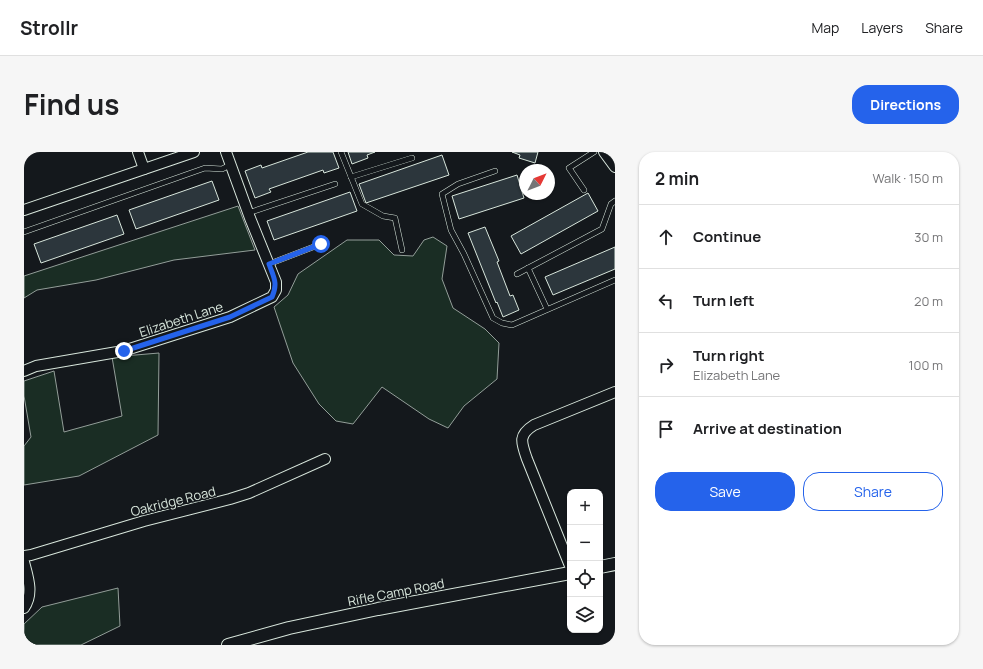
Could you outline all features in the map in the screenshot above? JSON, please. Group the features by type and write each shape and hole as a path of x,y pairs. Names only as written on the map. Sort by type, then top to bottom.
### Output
{"street":[{"path":"138,152 144,169"},
{"path":"24,210 194,152"},
{"path":"226,152 248,213 269,264"},
{"path":"604,152 615,166"},
{"name":"Elizabeth Lane","path":"24,370 36,366 124,351 230,317 272,297 276,290 276,282 269,264"},
{"path":"568,561 522,444 522,435 527,429 542,422 615,392"},
{"name":"Oakridge Road","path":"24,556 32,555 150,519 249,493 324,459"},
{"path":"24,562 30,594 24,608"},
{"path":"603,566 615,564"},
{"name":"Rifle Camp Road","path":"228,645 289,628 378,609 567,574"}],"lane":[{"path":"341,152 362,204 383,216 395,218 402,250"},
{"path":"584,190 569,168 594,152"},
{"path":"351,177 412,158"},
{"path":"24,232 205,168 222,169 230,165"},
{"path":"495,171 458,184 442,194 451,230 464,254 493,318 502,323 512,325 615,280"},
{"path":"248,213 335,184"},
{"path":"517,274 602,229 611,204 615,200"},
{"path":"269,264 321,244"},
{"path":"528,268 548,309"}],"green space":[{"path":"238,206 255,250 174,260 96,280 37,290 24,298 24,276"},
{"path":"433,237 447,246 442,279 453,308 485,329 499,343 497,379 464,406 448,428 429,419 382,387 353,424 336,421 319,404 293,363 274,307 288,295 298,274 347,240 379,240 394,255 413,256 424,240"},
{"path":"159,353 158,435 79,476 24,485 24,446 31,437 24,396 24,381 54,371 64,432 122,416 112,357"},
{"path":"118,588 120,626 81,645 24,645 24,624 42,607"}],"building":[{"path":"308,152 333,152 339,168 324,173 323,170 269,189 271,192 255,198 245,171 261,165 262,168"},
{"path":"348,152 375,152 367,155 368,158 352,164"},
{"path":"512,152 538,152 535,163 519,158 520,155"},
{"path":"442,155 449,175 366,203 359,184"},
{"path":"517,175 519,182 519,200 459,219 452,196"},
{"path":"212,181 219,200 136,229 129,210"},
{"path":"350,192 357,211 274,240 267,221"},
{"path":"588,193 598,211 521,254 511,236"},
{"path":"117,215 124,234 41,263 34,244"},
{"path":"485,227 499,261 497,262 510,296 513,295 519,310 503,317 468,233"},
{"path":"615,247 615,269 553,295 545,277"}],"route":[{"path":"124,351 230,317 272,297 276,290 276,282 269,264 321,244"}]}
